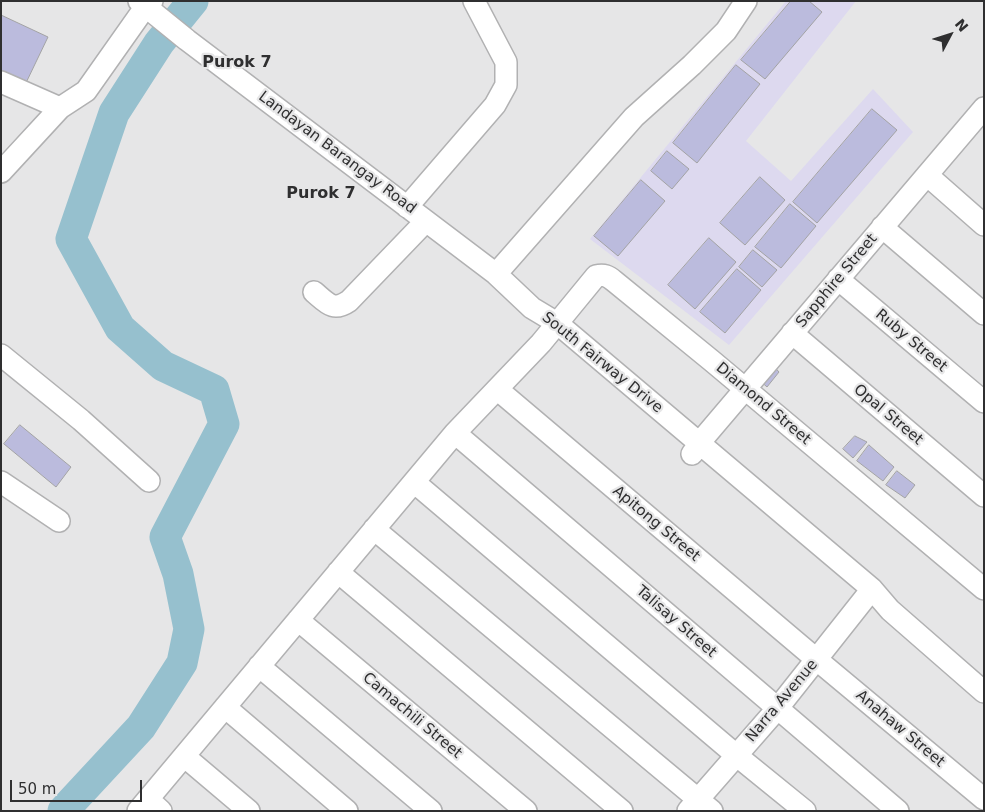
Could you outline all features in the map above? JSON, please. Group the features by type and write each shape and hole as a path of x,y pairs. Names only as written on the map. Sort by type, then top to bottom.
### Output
{"street":[{"path":"407,207 495,106 506,85 506,62 474,1"},
{"path":"496,274 634,117 726,30 746,1"},
{"path":"1,172 60,108 86,91 146,3"},
{"name":"Landayan Barangay Road","path":"146,3 187,40 496,274 532,308"},
{"path":"1,82 60,108"},
{"name":"Sapphire Street","path":"695,449 927,175 980,120"},
{"path":"927,175 984,225"},
{"path":"314,292 334,307 341,306 349,301 426,221"},
{"path":"882,227 984,314"},
{"name":"Diamond Street","path":"552,329 592,280 601,275 608,276 984,589"},
{"name":"Ruby Street","path":"838,279 984,402"},
{"name":"South Fairway Drive","path":"532,308 552,329 868,594 890,610 984,692"},
{"path":"149,807 184,756 455,433 552,329"},
{"name":"Opal Street","path":"792,333 984,496"},
{"path":"1,355 81,420 149,481"},
{"name":"Apitong Street","path":"497,389 816,659"},
{"name":"Talisay Street","path":"455,433 898,811"},
{"path":"1,482 59,520"},
{"path":"414,482 736,755 805,811"},
{"path":"374,530 700,807"},
{"path":"338,572 622,811"},
{"name":"Narra Avenue","path":"700,807 736,755 778,709 868,594"},
{"name":"Camachili Street","path":"298,620 526,811"},
{"name":"Anahaw Street","path":"816,659 984,798"},
{"path":"259,666 431,811"},
{"path":"225,707 347,811"},
{"path":"184,756 249,811"}],"shaded area":[{"path":"786,1 856,1 746,141 791,181 873,89 913,132 729,345 590,239"}],"building":[{"path":"791,1 809,1 822,12 765,79 741,60"},
{"path":"1,15 48,37 24,87 1,76"},
{"path":"736,65 760,84 697,163 673,143"},
{"path":"872,109 897,130 817,223 793,202"},
{"path":"667,151 689,169 672,189 651,171"},
{"path":"760,177 785,200 745,245 720,223"},
{"path":"641,180 665,201 618,256 594,236"},
{"path":"790,204 816,226 781,268 755,247"},
{"path":"709,238 736,262 695,309 668,285"},
{"path":"753,250 777,270 762,287 739,267"},
{"path":"737,269 761,290 725,333 700,312"},
{"path":"770,362 779,372 767,387 757,378"},
{"path":"20,425 71,467 56,487 4,444"},
{"path":"855,436 867,442 853,458 843,449"},
{"path":"869,445 894,467 883,481 857,461"},
{"path":"897,471 915,485 905,498 886,485"}],"waterway":[{"path":"63,811 141,727 182,663 189,629 178,574 165,537 224,424 214,390 163,366 120,328 71,239 114,113 159,43 193,1"}],"district":[{"name":"Purok 7","path":"237,63"},
{"name":"Purok 7","path":"321,194"}]}
